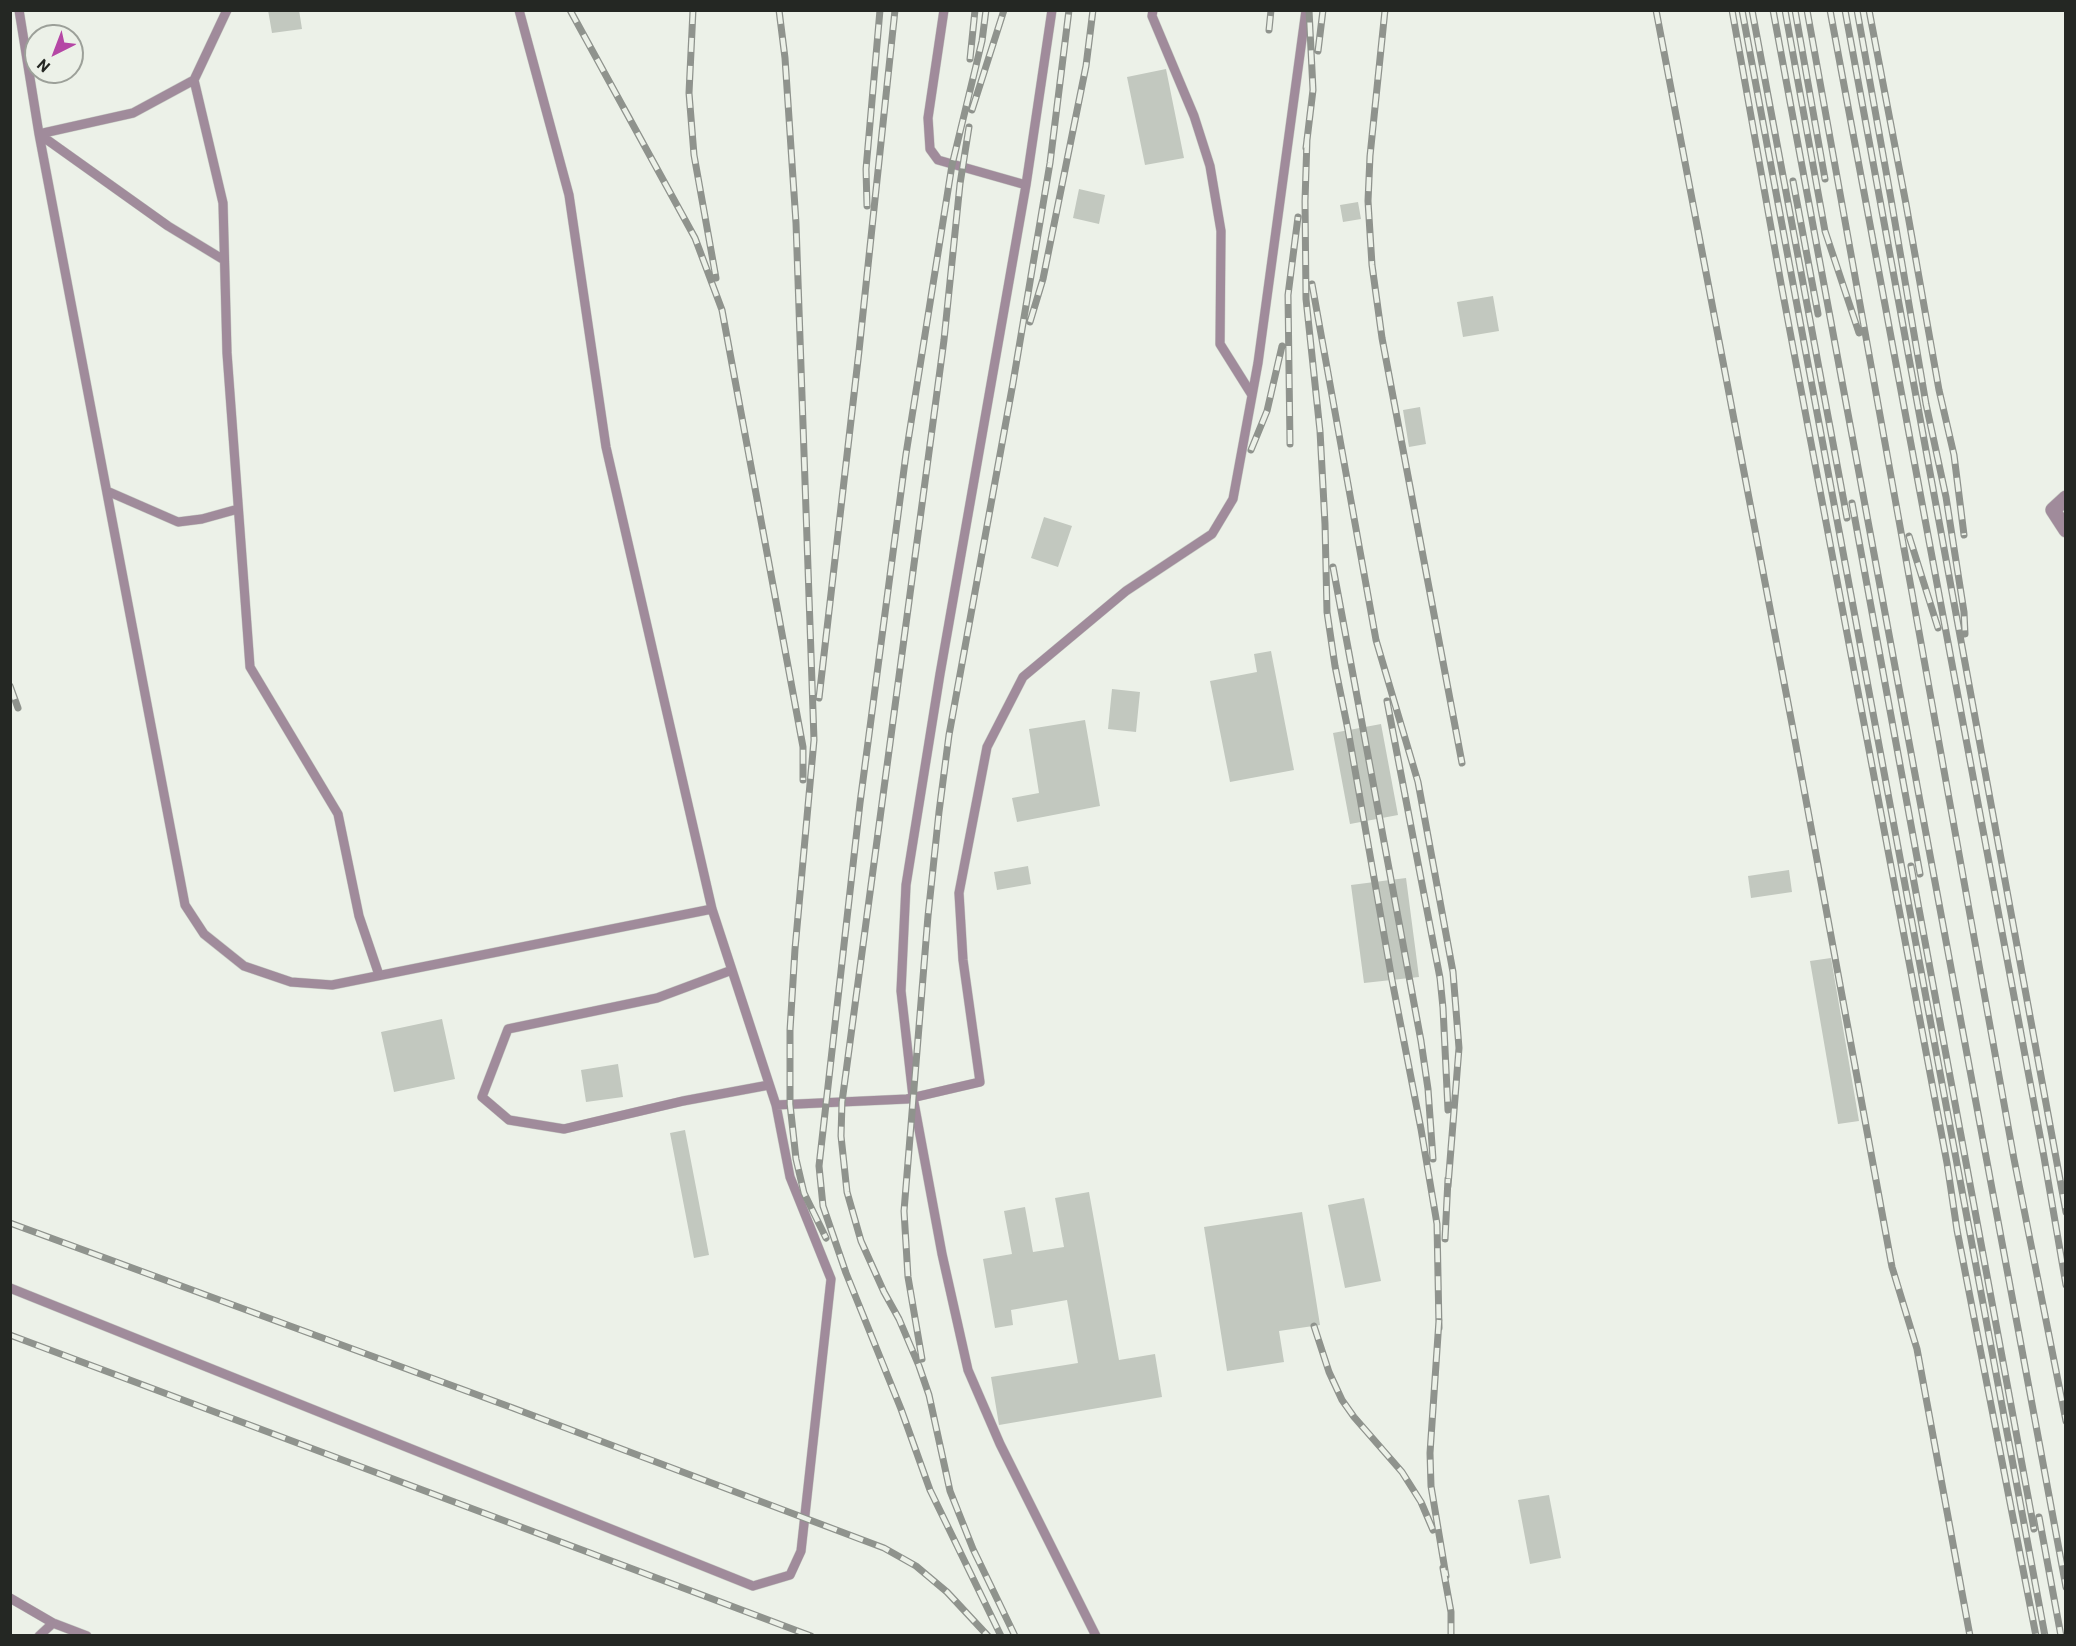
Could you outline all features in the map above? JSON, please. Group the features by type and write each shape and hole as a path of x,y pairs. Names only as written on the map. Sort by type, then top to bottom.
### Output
{"street":[{"path":"2066,498 2053,510 2066,530"}],"lane":[{"path":"19,10 39,134 185,905 204,934 244,966 291,982 332,984 712,909"},
{"path":"39,134 133,113 194,80 226,10"},
{"path":"10,1288 753,1586 790,1575 801,1551 831,1279 790,1177 776,1105 712,909 606,447 569,195 519,10"},
{"path":"944,10 928,118 930,149 938,160 1026,185"},
{"path":"1052,10 1026,185 940,674 906,885 901,991 913,1097 942,1254 968,1370 1000,1444 1096,1635"},
{"path":"1153,10 1152,16 1194,116 1210,165 1221,231 1220,344 1252,396"},
{"path":"776,1105 913,1097 980,1082 963,960 959,893 987,747 1023,676 1126,591 1212,534 1233,499 1258,363 1306,10"},
{"path":"194,80 223,203 227,353 250,667 338,814 359,916 379,975"},
{"path":"39,134 168,226 224,260"},
{"path":"106,491 178,522 202,519 238,508"},
{"path":"732,970 657,998 508,1029 482,1097 509,1120 564,1129 683,1101 770,1085"},
{"path":"10,1598 53,1623 87,1635"},
{"path":"39,1635 53,1623"}],"building":[{"path":"268,10 299,10 302,29 272,33"},
{"path":"1166,69 1184,158 1145,165 1127,77"},
{"path":"1079,189 1105,195 1099,224 1073,218"},
{"path":"1358,202 1361,219 1343,222 1340,205"},
{"path":"1493,296 1499,331 1463,337 1457,302"},
{"path":"1420,407 1426,444 1409,447 1403,410"},
{"path":"1044,517 1072,526 1058,567 1031,558"},
{"path":"1271,651 1294,770 1230,782 1210,681 1257,672 1254,654"},
{"path":"1112,689 1140,692 1136,732 1108,729"},
{"path":"1085,720 1100,806 1017,822 1012,798 1039,793 1029,729"},
{"path":"1381,724 1398,815 1350,824 1333,733"},
{"path":"1028,866 1031,884 997,890 994,872"},
{"path":"1789,870 1792,892 1751,898 1748,876"},
{"path":"1406,878 1419,977 1364,983 1351,885"},
{"path":"1831,958 1859,1121 1838,1124 1810,961"},
{"path":"442,1019 455,1079 394,1092 381,1032"},
{"path":"618,1064 623,1097 586,1102 581,1070"},
{"path":"685,1130 709,1255 694,1258 670,1133"},
{"path":"1089,1192 1119,1360 1155,1354 1162,1397 999,1425 991,1377 1078,1363 1067,1300 1011,1310 1013,1325 995,1328 983,1259 1012,1254 1004,1211 1025,1207 1033,1252 1064,1247 1055,1198"},
{"path":"1364,1198 1381,1281 1345,1288 1328,1205"},
{"path":"1302,1212 1320,1325 1279,1331 1284,1362 1227,1371 1204,1227"},
{"path":"1549,1495 1561,1558 1530,1564 1518,1500"}],"railway":[{"path":"570,10 695,238 722,310 803,747 803,780"},
{"path":"693,10 689,93 694,155 716,278"},
{"path":"779,10 785,58 796,223 814,740 795,949 790,1030 790,1104 796,1159 804,1193 826,1238"},
{"path":"867,206 866,169 880,10"},
{"path":"819,698 895,10"},
{"path":"970,59 975,10"},
{"path":"986,10 982,41 952,165 906,454 860,803 819,1166 823,1206 846,1273 901,1409 930,1490 1001,1636"},
{"path":"972,110 1004,10"},
{"path":"922,1359 908,1277 904,1211 928,916 939,812 949,735 1013,383 1050,163 1069,10"},
{"path":"1030,322 1043,279 1086,66 1093,10"},
{"path":"1269,30 1271,10"},
{"path":"1306,148 1313,90 1309,10"},
{"path":"1318,51 1323,10"},
{"path":"1385,10 1370,156 1368,201 1372,265 1382,338 1462,763"},
{"path":"1656,10 1792,724 1892,1267 1917,1349 1970,1636"},
{"path":"1732,10 1782,289 1947,1163 1957,1230 2036,1636"},
{"path":"1742,10 2045,1636"},
{"path":"1752,10 1847,518"},
{"path":"1773,10 2066,1587"},
{"path":"1785,10 1825,231 1859,333"},
{"path":"1795,10 1825,179"},
{"path":"1807,10 2014,1159 2066,1421"},
{"path":"1830,10 2066,1285"},
{"path":"1845,10 2066,1212"},
{"path":"1857,10 1926,404 1946,497 1964,612 1965,634"},
{"path":"1869,10 1939,390 1954,455 1964,535"},
{"path":"969,127 960,184 944,340 842,1102 841,1136 847,1192 861,1241 919,1366 929,1395 950,1491 973,1549 1015,1636"},
{"path":"1307,139 1306,299 1320,431 1327,612 1437,1224 1439,1328"},
{"path":"1793,181 1818,314"},
{"path":"1290,444 1288,295 1298,217"},
{"path":"1312,284 1376,640 1418,782 1453,972 1459,1048 1448,1186"},
{"path":"1251,450 1267,411 1282,346"},
{"path":"1852,503 1920,874"},
{"path":"1909,536 1938,628"},
{"path":"1333,567 1421,1041 1428,1089 1433,1159"},
{"path":"10,686 18,708"},
{"path":"1387,701 1440,978 1448,1110"},
{"path":"1911,866 2034,1529"},
{"path":"1445,1239 1448,1179"},
{"path":"10,1223 513,1408 884,1548 916,1566 947,1592 988,1636"},
{"path":"1439,1320 1430,1453 1431,1486 1446,1576"},
{"path":"1314,1326 1329,1372 1342,1400 1402,1472 1421,1502 1433,1530"},
{"path":"10,1335 811,1636"},
{"path":"2039,1517 2061,1636"},
{"path":"1443,1568 1451,1612 1451,1636"}]}
